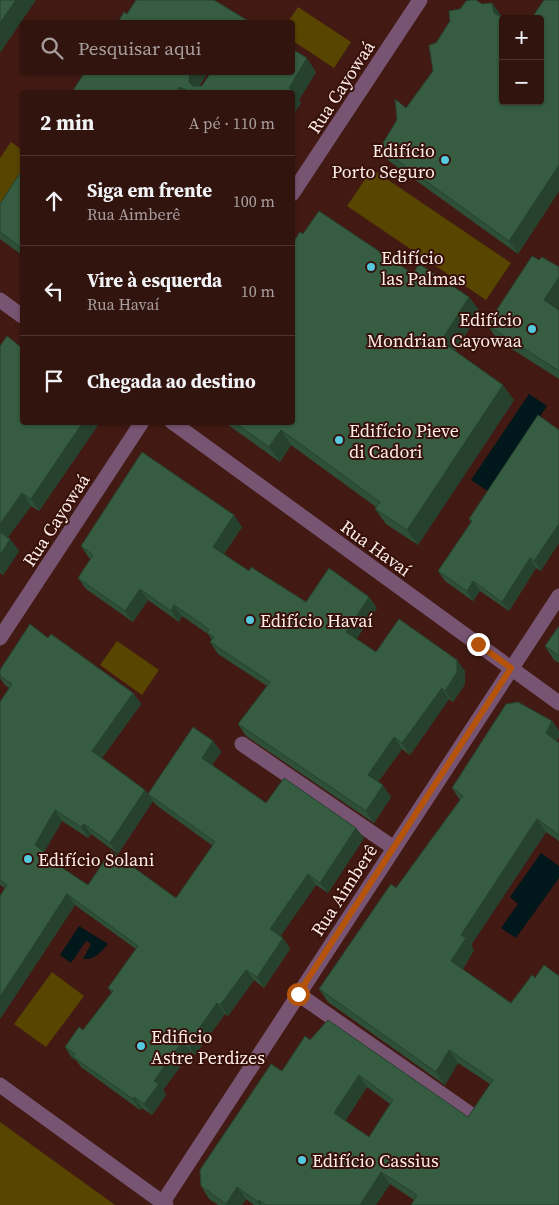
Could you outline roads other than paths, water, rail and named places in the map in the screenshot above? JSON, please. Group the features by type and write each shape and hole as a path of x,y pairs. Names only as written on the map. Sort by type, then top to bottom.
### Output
{"street":[{"name":"Rua Cayowaá","path":"295,186 420,0"},
{"path":"0,300 20,315"},
{"name":"Rua Cayowaá","path":"0,638 140,425"},
{"name":"Rua Havaí","path":"176,425 559,703"},
{"name":"Rua Aimberê","path":"163,1204 559,596"},
{"path":"242,744 394,848"},
{"path":"298,994 473,1116"},
{"path":"0,1085 163,1204"}],"water":[{"path":"529,394 547,406 489,492 471,480"},
{"path":"541,853 559,866 559,878 516,938 501,928 518,904 510,897"},
{"path":"79,926 108,944 94,957 83,959 91,944 86,941 71,963 60,955"}],"place":[{"name":"Edifício Porto Seguro","path":"445,160"},
{"name":"Edifício las Palmas","path":"371,267"},
{"name":"Edifício Mondrian Cayowaa","path":"532,329"},
{"name":"Edifício Pieve di Cadori","path":"339,440"},
{"name":"Edifício Havaí","path":"250,620"},
{"name":"Edifício Solani","path":"28,859"},
{"name":"Edificio Astre Perdizes","path":"141,1046"},
{"name":"Edifício Cassius","path":"302,1160"}]}
